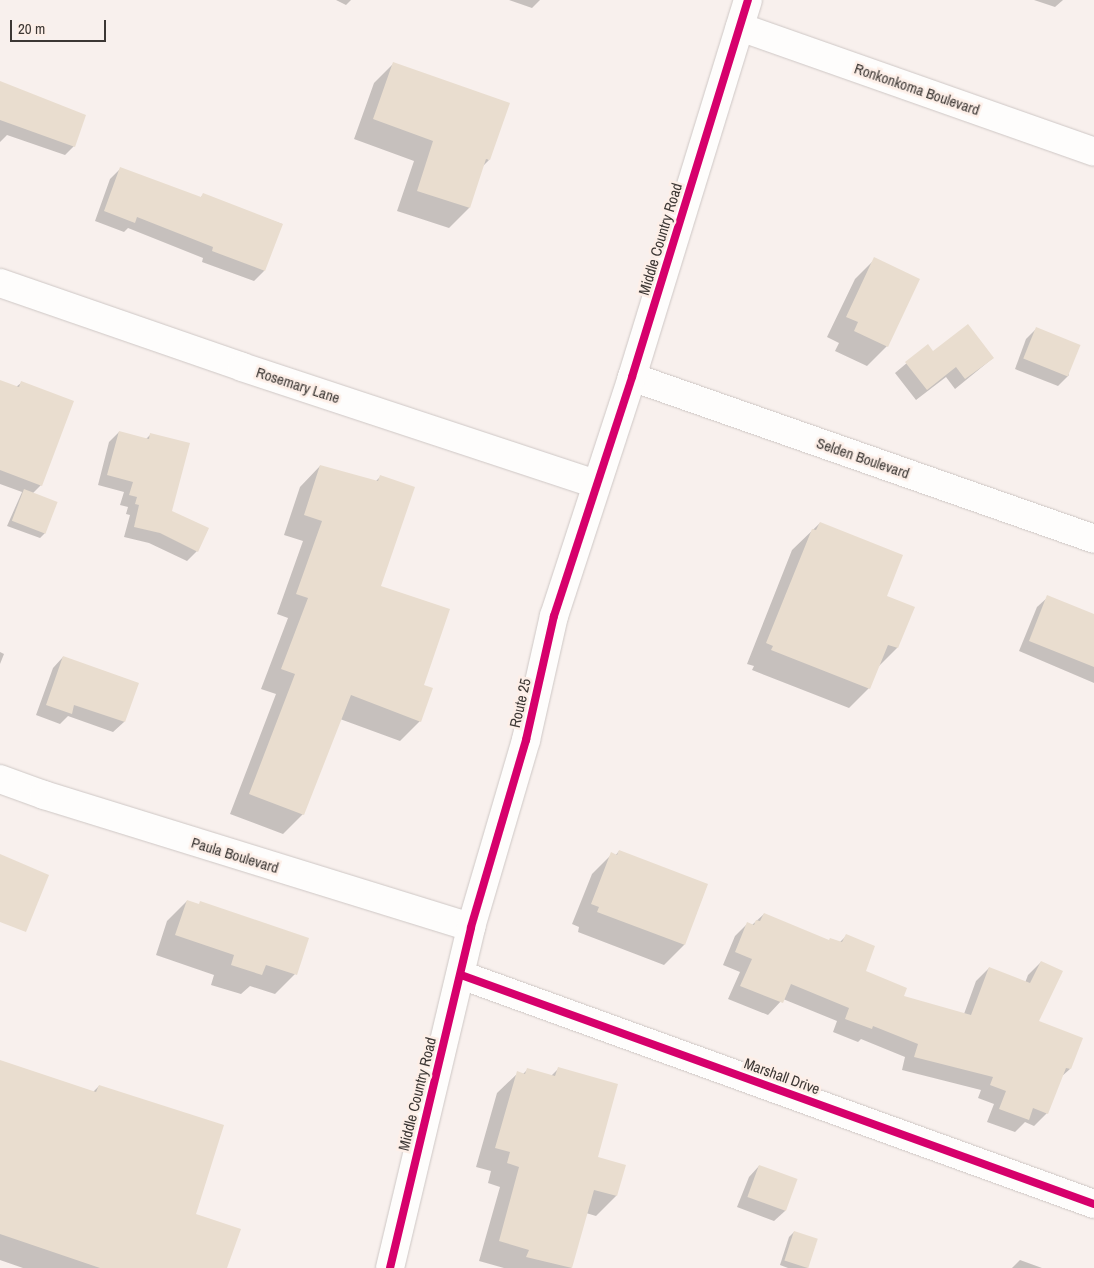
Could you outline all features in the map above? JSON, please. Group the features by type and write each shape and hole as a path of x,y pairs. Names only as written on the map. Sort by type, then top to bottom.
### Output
{"street":[{"name":"Middle Country Road","path":"596,484 632,377 748,0"},
{"name":"Ronkonkoma Boulevard","path":"740,26 1094,152"},
{"name":"Rosemary Lane","path":"0,283 242,367 596,484"},
{"name":"Selden Boulevard","path":"632,377 1094,539"},
{"name":"Route 25","path":"471,927 526,740 554,616 596,484"},
{"name":"Paula Boulevard","path":"0,780 62,801 471,927"},
{"name":"Middle Country Road","path":"390,1268 471,927"},
{"name":"Marshall Drive","path":"461,975 1094,1204"}],"building":[{"path":"393,62 510,103 490,160 486,159 470,208 417,191 433,141 373,119"},
{"path":"0,81 86,115 75,147 0,120"},
{"path":"120,167 201,197 203,193 283,224 265,271 212,251 213,247 137,217 135,223 104,211"},
{"path":"874,257 920,279 888,347 854,331 858,322 846,317"},
{"path":"968,324 994,358 965,379 956,367 927,390 905,362 928,344 933,351"},
{"path":"1036,327 1081,345 1068,377 1023,359"},
{"path":"0,380 19,387 21,381 74,401 42,486 0,470"},
{"path":"119,431 149,439 150,433 190,443 172,511 209,528 198,552 160,533 134,527 139,505 135,504 137,497 129,495 133,482 107,475"},
{"path":"320,465 378,481 380,475 415,487 381,586 450,609 424,685 433,688 421,722 351,695 304,815 249,794 295,674 281,669 308,598 296,594 322,521 304,515"},
{"path":"24,489 58,502 45,534 12,521"},
{"path":"820,522 903,555 887,596 915,607 898,648 888,645 870,689 771,650 773,646 766,643 812,529 816,530"},
{"path":"1047,595 1094,614 1094,667 1029,641"},
{"path":"63,656 139,683 125,722 74,705 72,714 46,705"},
{"path":"619,850 708,884 685,945 597,912 599,907 591,904 611,852 617,855"},
{"path":"0,854 49,875 26,932 0,922"},
{"path":"187,900 199,904 200,901 309,938 297,975 266,965 262,975 231,965 234,955 175,935"},
{"path":"764,913 829,940 830,938 842,942 846,934 875,946 866,971 907,988 904,996 971,1015 989,967 1030,983 1041,961 1063,971 1039,1021 1083,1038 1071,1069 1066,1068 1048,1114 1033,1108 1029,1120 999,1109 1006,1091 990,1085 993,1077 914,1057 918,1044 873,1026 872,1029 845,1019 849,1008 791,984 783,1003 740,986 752,959 735,952 747,922 754,925 756,920 760,921"},
{"path":"0,1060 96,1092 99,1085 224,1125 196,1214 241,1229 227,1268 100,1268 0,1234"},
{"path":"558,1067 618,1084 598,1157 626,1165 617,1196 594,1190 572,1268 526,1257 529,1250 499,1241 519,1167 507,1163 510,1152 495,1148 517,1071 525,1074 527,1068 555,1076"},
{"path":"759,1165 798,1179 786,1211 747,1197"},
{"path":"794,1231 818,1239 808,1268 784,1260"}],"cycle path":[{"path":"390,1268 471,927 526,740 554,616 632,377 748,0"},
{"path":"461,975 1094,1204"}]}
